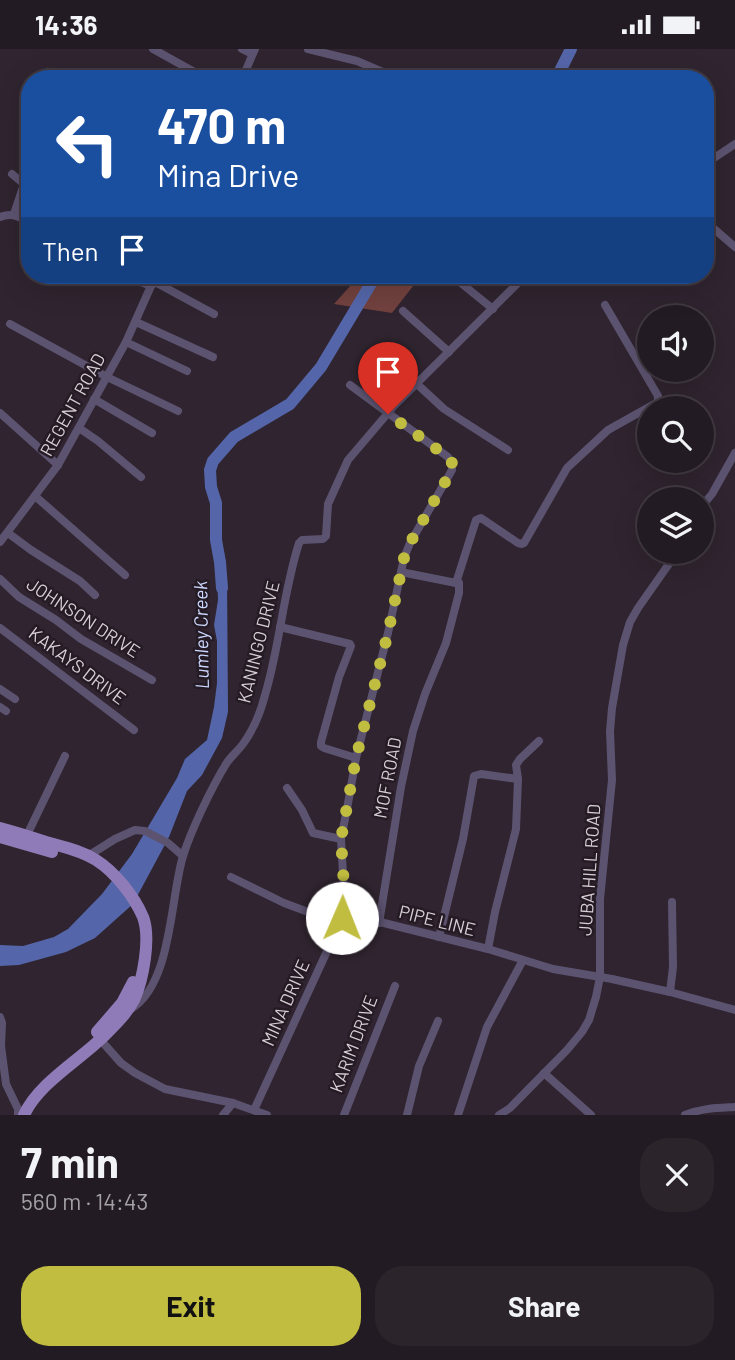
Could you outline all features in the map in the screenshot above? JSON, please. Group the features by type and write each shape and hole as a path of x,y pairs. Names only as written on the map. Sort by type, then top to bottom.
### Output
{"main road":[{"path":"0,828 71,848 111,873 122,885 146,936 139,986 122,1010 37,1094 20,1115"},
{"path":"0,838 93,861"}],"street":[{"path":"153,49 191,70"},
{"path":"242,49 254,52 246,70"},
{"path":"308,49 356,61 378,70"},
{"path":"714,158 735,144"},
{"path":"12,174 21,182"},
{"path":"13,214 21,192"},
{"path":"0,217 13,214 21,218"},
{"path":"714,229 735,247"},
{"name":"REGENT ROAD","path":"0,542 58,465 126,342 153,284"},
{"path":"159,284 214,314"},
{"path":"462,284 493,309"},
{"path":"349,385 388,414 517,284"},
{"name":"MOF ROAD","path":"379,923 401,787 414,731 425,694 446,643 459,593 460,586 456,583 476,520 484,519 518,543 524,543 574,460 608,430 636,416 659,400 605,305"},
{"path":"403,311 449,352"},
{"path":"136,322 213,357"},
{"path":"10,324 107,377 178,411"},
{"path":"126,342 187,371"},
{"path":"416,384 444,408 508,450"},
{"path":"94,399 152,433"},
{"path":"0,413 58,465"},
{"name":"MINA DRIVE","path":"254,1110 342,918 345,902 341,839 356,758 401,572 410,543 452,470 448,457 388,414"},
{"name":"KANINGO DRIVE","path":"122,1010 139,1005 158,974 183,856 197,821 228,760 244,743 265,696 299,544 302,540 323,539 326,536 328,504 348,460 388,414"},
{"path":"79,428 141,477"},
{"path":"714,490 735,453"},
{"path":"36,496 125,575"},
{"path":"8,533 80,581 94,595"},
{"name":"JUBA HILL ROAD","path":"499,1115 510,1108 567,1050 589,1020 600,977 600,899 612,780 612,708 626,631 669,564"},
{"path":"401,572 456,583"},
{"name":"JOHNSON DRIVE","path":"0,579 19,597 81,639 152,680"},
{"path":"279,627 350,643 321,746 356,758"},
{"name":"KAKAYS DRIVE","path":"0,628 134,730"},
{"path":"0,689 15,699"},
{"path":"488,949 516,828 516,765 539,741"},
{"path":"27,835 65,756"},
{"path":"439,937 463,839 472,779 481,774 518,779"},
{"path":"287,788 313,833 341,839"},
{"path":"93,861 115,839 135,830 145,831 169,843 183,856"},
{"name":"PIPE LINE","path":"231,877 284,903 335,920 349,916 364,918 488,949 553,969 670,992 735,1009"},
{"path":"670,992 673,967 672,902"},
{"path":"458,1115 487,1027 523,960"},
{"name":"KARIM DRIVE","path":"344,1115 394,986"},
{"path":"0,1017 3,1084 20,1115"},
{"path":"407,1115 419,1066 438,1021"},
{"path":"97,1037 121,1063 166,1089 233,1103 267,1115"},
{"path":"544,1073 591,1115"},
{"path":"223,1115 233,1103"},
{"path":"685,1115 696,1110 735,1107"}],"shaded area":[{"path":"352,284 415,284 392,313 334,304"}],"water":[{"path":"217,574 227,574 228,712 222,738 202,775 187,791 169,837 133,904 95,938 66,952 19,965 0,966 0,945 23,946 54,937 68,929 102,894 132,854 177,778 185,759 207,740 217,683 217,641 214,625 218,600"}],"waterway":[{"name":"Lumley Creek","path":"560,70 571,49"},
{"name":"Lumley Creek","path":"222,588 216,540 216,503 211,487 210,470 213,461 234,437 290,404 321,367 371,284"}],"route":[{"path":"342,918 345,902 341,839 356,758 404,558 452,470 448,457 388,414"}]}
